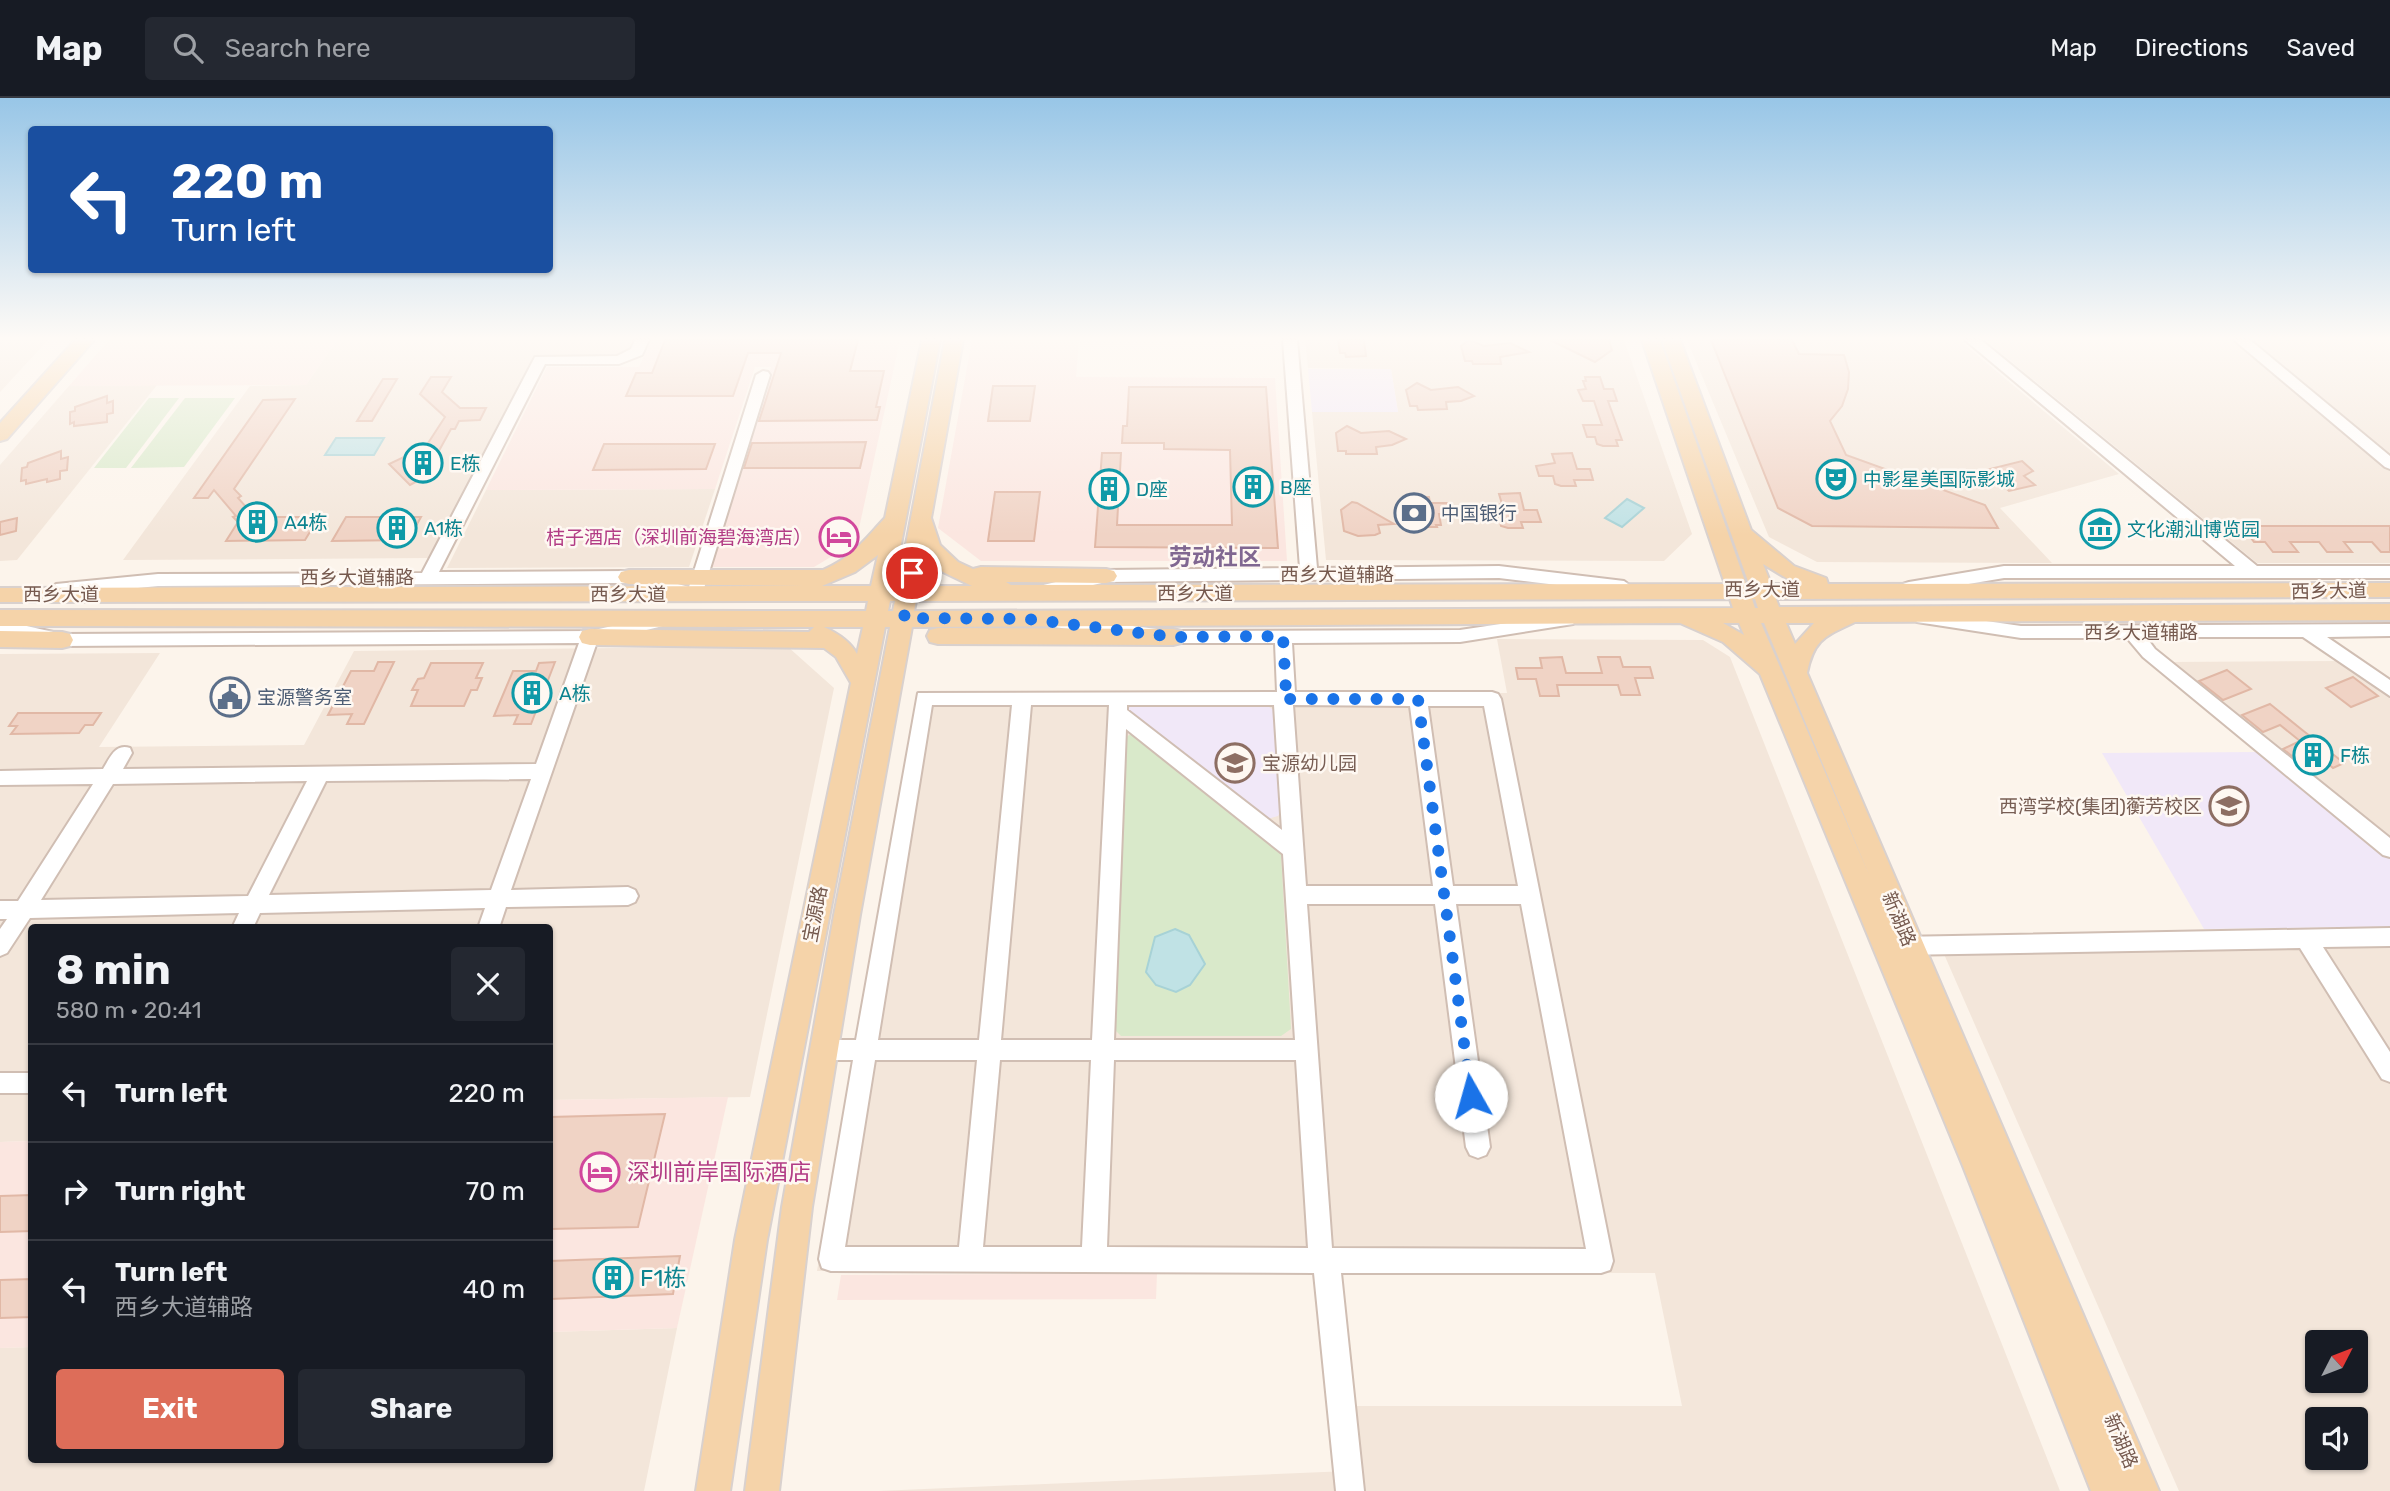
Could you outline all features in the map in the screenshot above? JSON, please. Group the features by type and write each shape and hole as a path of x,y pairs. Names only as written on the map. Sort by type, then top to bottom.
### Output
{"main road":[{"path":"0,435 27,405"},
{"name":"宝源路","path":"762,1491 797,1207 894,668 892,606 898,510 918,405"},
{"name":"宝源路","path":"713,1491 751,1240 857,711 863,684 892,606 923,509 942,405"},
{"name":"新湖路","path":"1677,405 1728,531 1761,589 1770,614 1784,676"},
{"name":"新湖路","path":"1690,405 1728,531 1738,589 1746,614 1784,676 1898,946 2142,1491"},
{"path":"923,509 923,532 928,543 948,566 964,574 1026,594"},
{"path":"757,594 828,576 860,560 873,548 898,510"},
{"path":"1657,590 1701,577 1708,570 1728,531 1787,572 1810,582 1853,590"},
{"path":"964,574 1107,576"},
{"path":"629,577 698,586 828,576"},
{"name":"西乡大道","path":"9,595 698,586 1028,619 2390,612"},
{"name":"西乡大道","path":"0,618 757,618 1026,594 1738,589 2390,590"},
{"path":"1659,615 1699,622 1728,635 1784,676 1811,635 1836,621 1870,614"},
{"path":"757,618 807,627 831,640 844,651 863,684"},
{"path":"894,668 914,650 937,636 1028,619"},
{"path":"937,636 1173,637"},
{"path":"590,637 831,640"},
{"path":"0,639 62,640"},
{"path":"857,711 865,702 875,700 883,703 886,712"},
{"name":"新湖路","path":"1898,946 2108,1491"}],"street":[{"path":"428,577 517,405"},
{"path":"698,586 754,405"},
{"path":"1295,405 1309,574"},
{"path":"2051,405 2253,572"},
{"path":"2319,405 2390,464"},
{"name":"西乡大道辅路","path":"1026,594 1107,576 1499,572 1657,590"},
{"path":"1897,590 2004,572 2390,572"},
{"name":"西乡大道辅路","path":"9,595 158,580 629,577"},
{"name":"西乡大道辅路","path":"1894,614 2021,632 2390,630"},
{"path":"1028,619 1173,637 1460,636 1601,615"},
{"path":"0,626 62,640 590,637 671,619"},
{"path":"2307,631 2390,689"},
{"path":"2132,632 2149,653 2390,849"},
{"path":"1283,636 1286,693 1283,699 1321,1261 1328,1271 1350,1491"},
{"path":"489,924 590,637"},
{"path":"924,698 1022,699 1117,706 1283,699 1418,699 1492,699 1601,1261 831,1259 924,698"},
{"path":"970,1260 1022,699"},
{"path":"1418,699 1478,1147"},
{"path":"1117,706 1293,850"},
{"path":"1094,1260 1117,706"},
{"path":"0,947 123,753"},
{"path":"0,778 544,771"},
{"path":"244,924 320,774"},
{"path":"1296,895 1530,895"},
{"path":"0,910 628,896"},
{"path":"1898,946 2390,937"},
{"path":"2306,939 2390,1072"},
{"path":"824,1050 1307,1050"},
{"path":"0,1083 28,1083"}],"shaded area":[{"path":"52,405 141,405 17,560 0,561 0,465"},
{"path":"236,405 508,405 429,558 123,560"},
{"path":"528,405 743,405 715,489 486,490"},
{"path":"759,405 886,405 856,542 814,567 707,567"},
{"path":"960,405 1277,405 1287,561 981,561 938,528"},
{"path":"1311,405 1397,405 1398,412 1312,412"},
{"path":"1397,405 1647,405 1692,534 1664,561 1326,560 1312,412 1398,412"},
{"path":"1714,405 2037,405 2119,474 2000,508 2052,563 1817,562 1769,537"},
{"path":"2064,405 2313,405 2390,469 2390,563 2257,563"},
{"path":"2326,405 2390,405 2390,458"},
{"path":"715,489 689,567 447,568 486,490"},
{"path":"1497,639 1703,640 1730,657 2060,1491 878,1491 1348,1471 1342,1406 1682,1406 1655,1273 817,1271 917,693 1507,693"},
{"path":"787,646 834,688 750,1097 553,1100 553,924 28,924 28,1141 0,1142 0,654 160,653 99,747 304,745 354,651"},
{"path":"2344,661 2390,692 2390,842 2170,662"},
{"name":"宝源幼儿园","path":"1262,702 1275,711 1280,812 1278,816 1267,819 1127,711 1132,704"},
{"name":"西湾学校(集团)蘅芳校区","path":"2259,752 2390,858 2390,927 2204,929 2102,753"},
{"path":"2390,937 2390,1491 2179,1491 1940,945"},
{"path":"728,1097 677,1328 553,1332 553,1100"},
{"path":"28,1141 28,1347 0,1348 0,1142"},
{"path":"1157,1273 1156,1299 837,1300 841,1275"},
{"path":"677,1328 644,1491 0,1491 0,1348 28,1347 28,1463 553,1463 553,1332"}],"green space":[{"path":"143,405 174,405 126,468 94,468"},
{"path":"180,405 230,405 184,467 131,468"},
{"path":"1131,734 1278,848 1281,855 1291,1029 1281,1036 1121,1036 1114,1029 1124,738"}],"water":[{"path":"336,438 384,438 374,455 325,455"},
{"path":"1627,499 1644,508 1622,527 1605,518"},
{"path":"1175,929 1189,935 1205,964 1190,985 1176,992 1156,985 1146,972 1155,937"}],"building":[{"path":"113,405 113,413 107,414 107,422 74,426 74,422 70,424 70,412 75,411 75,407"},
{"path":"259,405 291,405 234,489 241,496 238,498 255,517 319,517 305,540 226,541 238,522 233,517 236,516 214,490 208,498 194,498"},
{"path":"367,405 382,405 372,421 357,421"},
{"path":"432,405 486,408 480,420 459,421 455,429 451,429 430,467 415,467 425,477 410,485 389,464 404,457 409,462 419,457 445,417"},
{"path":"764,405 880,407 877,420 759,421"},
{"path":"990,405 1032,405 1030,421 988,421"},
{"path":"1128,405 1267,405 1278,548 1095,547 1102,453 1121,453 1117,525 1232,525 1230,450 1164,449 1164,443 1122,443 1123,426 1127,426"},
{"path":"1446,405 1447,409 1418,410 1417,406 1410,406"},
{"path":"1595,405 1609,405 1622,440 1616,440 1618,446 1603,446 1597,444 1595,437 1587,437 1583,425 1602,425"},
{"path":"1737,405 1842,405 1830,421 1846,455 1985,505 1998,528 1812,526 1778,508"},
{"path":"1347,426 1361,433 1389,431 1406,439 1392,445 1376,447 1377,454 1346,454 1346,451 1338,451 1336,433"},
{"path":"866,442 860,468 744,468 752,443"},
{"path":"604,444 715,444 706,469 593,470"},
{"path":"61,451 61,459 68,457 67,470 60,471 60,479 26,484 26,480 21,481 22,468 27,467 28,463"},
{"path":"1572,453 1577,469 1590,469 1593,480 1574,480 1576,486 1561,486 1555,484 1553,476 1539,476 1536,466 1555,463 1552,454"},
{"path":"2022,461 2033,471 2024,476 2035,485 2009,491 1986,470"},
{"path":"995,492 1040,492 1034,541 988,541"},
{"path":"1520,493 1524,510 1537,510 1541,522 1521,522 1523,528 1508,528 1501,526 1499,518 1485,518 1482,507 1502,504 1499,494"},
{"path":"1414,497 1429,497 1430,503 1449,503 1452,514 1439,514 1441,525 1436,525 1437,527 1420,527 1420,524 1413,524 1409,499 1415,499"},
{"path":"1352,502 1394,524 1378,525 1380,533 1375,535 1358,536 1344,531 1341,510"},
{"path":"346,517 421,517 408,540 332,541"},
{"path":"17,518 16,531 0,535 0,522"},
{"path":"2249,526 2390,526 2390,552 2381,552 2372,542 2344,542 2352,552 2327,552 2319,542 2290,542 2298,552 2273,552 2265,542 2254,542 2246,531 2253,531"},
{"path":"1562,657 1566,673 1602,673 1598,657 1620,657 1623,667 1650,667 1653,678 1635,678 1640,695 1621,695 1618,685 1557,685 1559,696 1540,696 1536,679 1518,679 1516,668 1542,668 1540,658"},
{"path":"378,662 394,662 364,724 347,724 352,714 328,715 351,671 374,671"},
{"name":"A栋","path":"555,662 531,724 514,724 518,715 494,716 513,671 536,671 539,663"},
{"path":"431,663 483,663 476,678 482,678 477,690 471,690 464,706 411,706 418,690 412,690 418,679 424,678"},
{"path":"2227,670 2251,689 2223,700 2199,681"},
{"path":"2353,677 2378,696 2351,707 2326,688"},
{"path":"2270,704 2344,763 2333,768 2326,762 2308,769 2283,749 2300,741 2280,725 2263,732 2242,715"},
{"path":"18,713 101,713 93,725 85,725 79,733 11,734 17,726 9,726"},
{"name":"深圳前岸国际酒店","path":"665,1114 638,1227 553,1229 553,1117"},
{"path":"28,1195 28,1231 0,1232 0,1196"},
{"name":"F1栋","path":"680,1256 673,1294 553,1299 553,1261"},
{"path":"28,1279 28,1317 0,1318 0,1280"}],"place":[{"name":"E栋","path":"423,463"},
{"name":"中影星美国际影城","path":"1836,479"},
{"name":"B座","path":"1253,487"},
{"name":"D座","path":"1109,489"},
{"name":"中国银行","path":"1414,513"},
{"name":"A4栋","path":"257,522"},
{"name":"A1栋","path":"397,528"},
{"name":"文化潮汕博览园","path":"2100,529"},
{"name":"桔子酒店（深圳前海碧海湾店）","path":"839,537"},
{"name":"A栋","path":"532,693"},
{"name":"宝源警务室","path":"230,697"},
{"name":"F栋","path":"2313,755"},
{"name":"宝源幼儿园","path":"1235,763"},
{"name":"西湾学校(集团)蘅芳校区","path":"2229,806"},
{"name":"深圳前岸国际酒店","path":"600,1172"},
{"name":"F1栋","path":"613,1278"}],"district":[{"name":"劳动社区","path":"1215,557"}],"route":[{"path":"912,573 904,618 1028,619 1173,637 1283,636 1286,693 1283,699 1418,699 1471,1096"}]}
